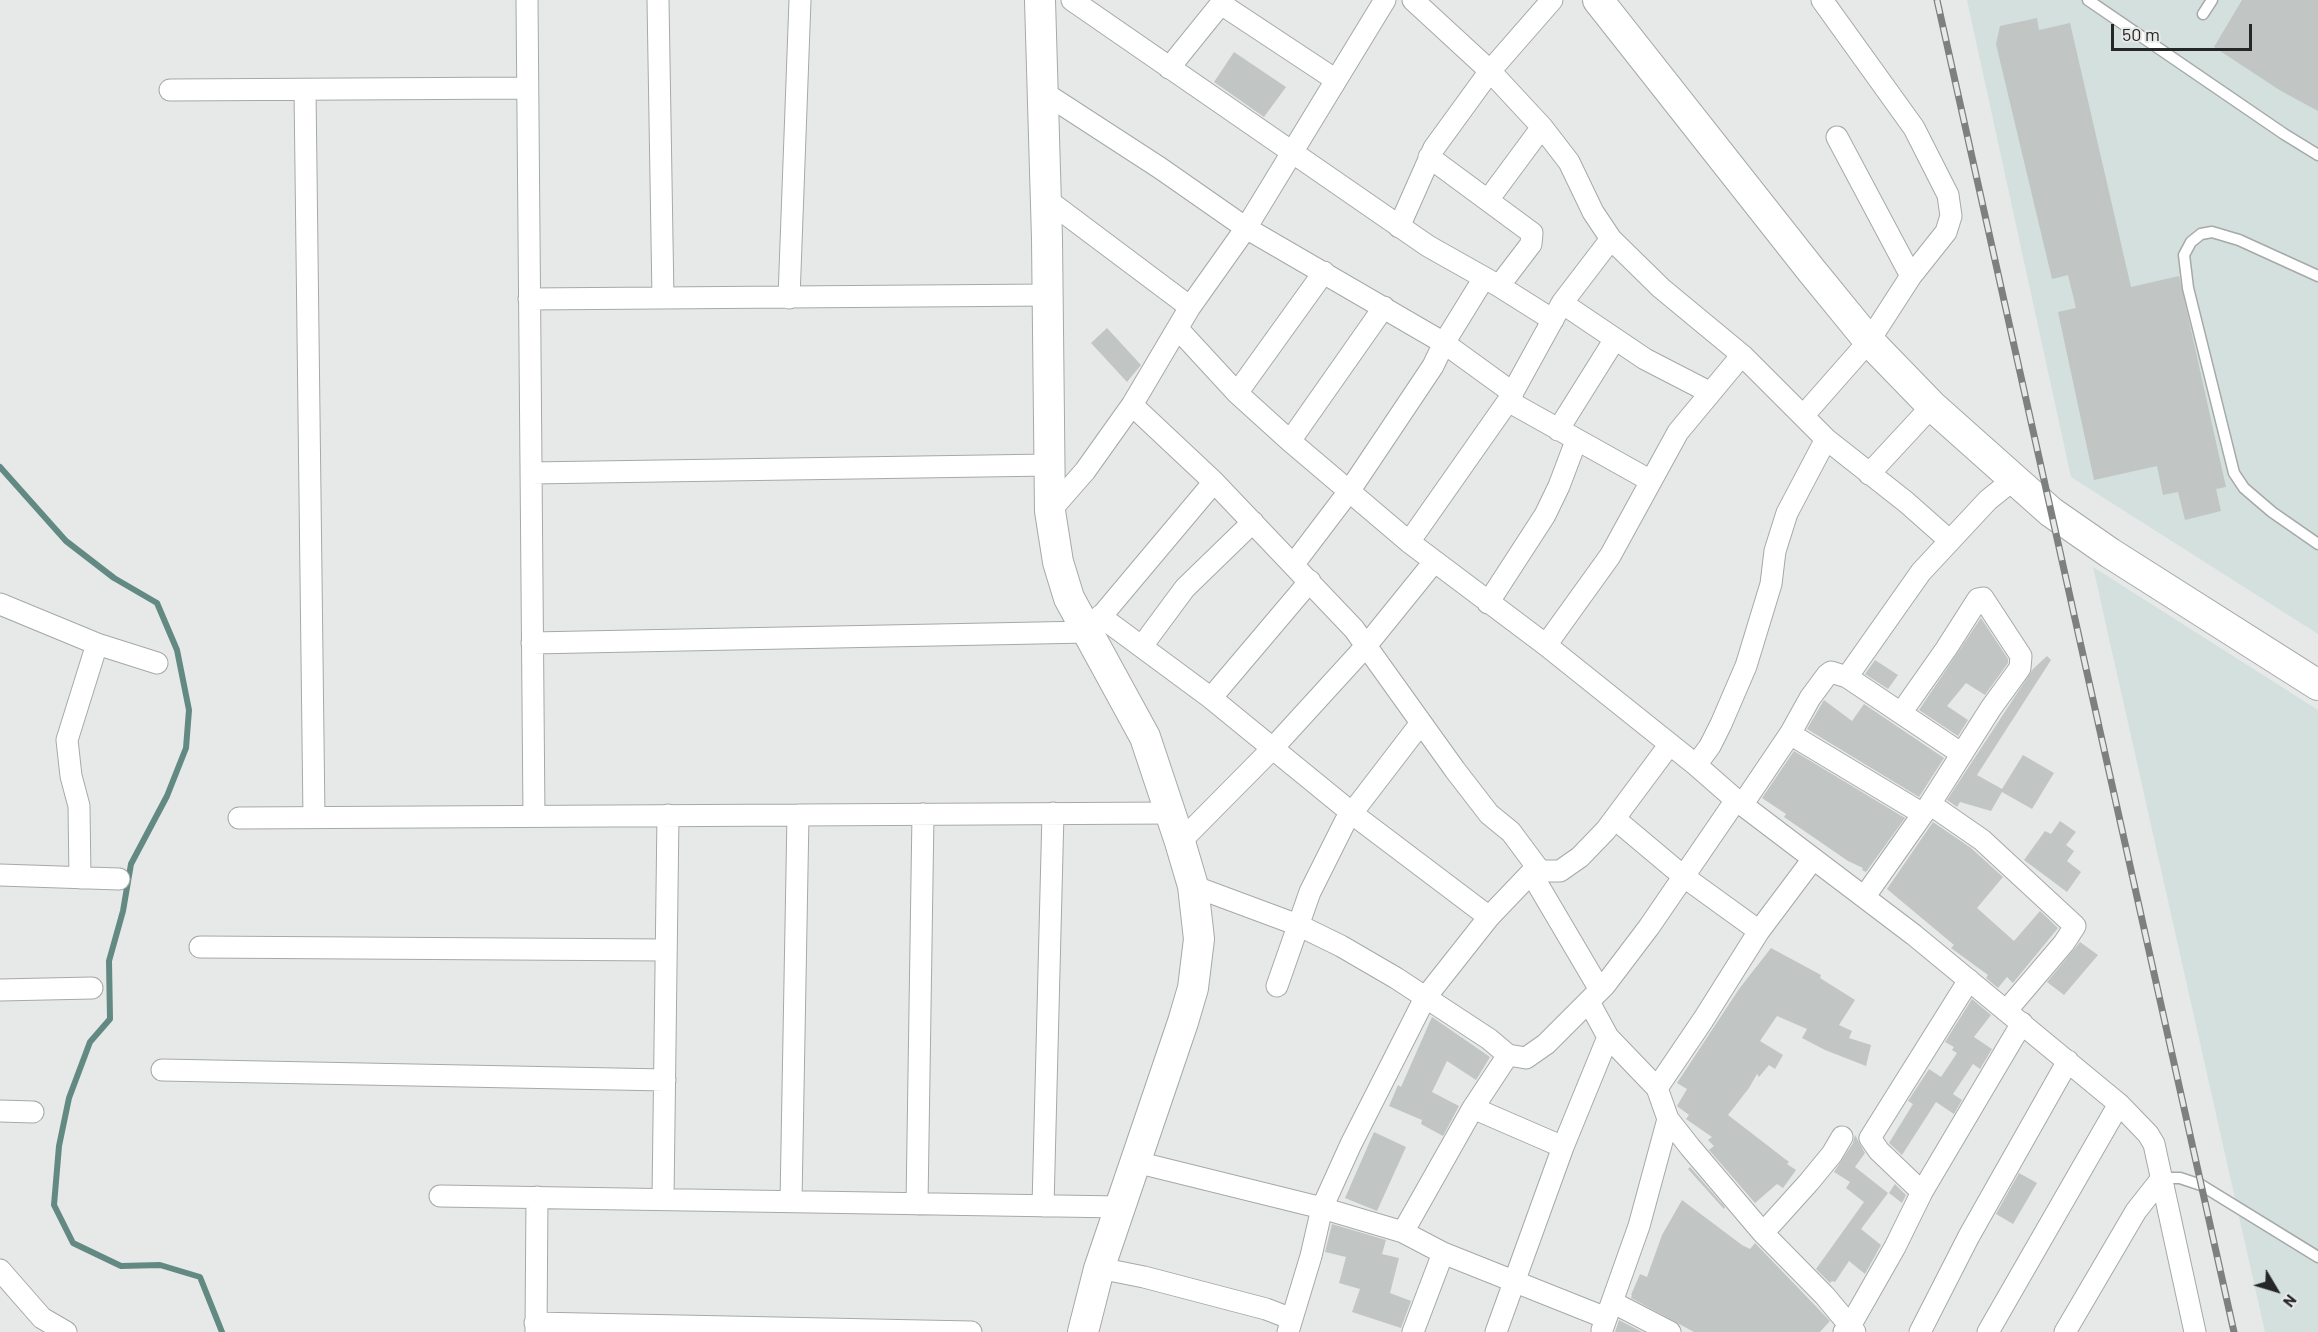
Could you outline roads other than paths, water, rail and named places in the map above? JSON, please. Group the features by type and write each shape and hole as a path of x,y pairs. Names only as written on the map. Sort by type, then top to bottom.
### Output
{"main road":[{"path":"1040,0 1048,295 1050,511 1058,562 1069,598 1094,624 1144,737 1171,813 1193,886 1199,939 1193,988 1099,1268 1083,1332"},
{"path":"1598,0 1780,232 1869,341 1932,406 2051,512 2110,553 2316,678"}],"street":[{"path":"526,0 534,816"},
{"path":"658,0 663,298"},
{"path":"789,298 800,0"},
{"path":"1072,0 1428,246 1491,282 1615,339 1645,359 1710,392"},
{"path":"1050,511 1085,471 1132,405 1190,307 1246,228 1385,0"},
{"path":"1413,0 1491,72 1542,127 1569,162 1593,212 1611,239 1661,288 1742,355 1826,439 1906,502 1949,540"},
{"path":"1399,227 1429,157 1491,72 1552,0"},
{"path":"1803,416 1869,341 1911,276 1946,232 1951,216 1948,195 1914,128 1822,0"},
{"path":"1169,68 1223,2 1336,80"},
{"path":"170,90 527,88"},
{"path":"305,90 314,817"},
{"path":"1043,92 1160,168 1246,228 1444,343 1510,397 1558,430 1651,481"},
{"path":"1488,200 1542,127"},
{"path":"1837,137 1911,276"},
{"path":"1293,565 1350,490 1433,366 1444,343 1491,282 1531,244 1532,233 1429,157"},
{"path":"1046,199 1190,307"},
{"path":"1409,542 1510,397 1558,311 1611,239"},
{"path":"1237,393 1324,272"},
{"path":"529,299 1048,295"},
{"path":"1290,441 1384,307"},
{"path":"1178,329 1237,393 1409,542 1546,645 1739,802 1865,896 2119,1104 2148,1134 2158,1157 2195,1332"},
{"path":"1558,430 1615,339"},
{"path":"1546,645 1610,556 1678,432 1742,355"},
{"path":"1132,405 1214,482 1310,581 1366,646 1476,796 1490,814 1510,832 1535,872 1595,996 1608,1037 1657,1088 1668,1119 1763,1233 1825,1296 1850,1330 2014,1017 2075,926 1982,840 1790,734"},
{"path":"1869,474 1932,406"},
{"path":"1696,765 1710,746 1746,666 1770,584 1775,551 1783,525 1826,439"},
{"path":"1488,603 1545,515 1576,441"},
{"path":"531,473 1049,465"},
{"path":"1847,677 1921,572 1988,500 2013,480"},
{"path":"1094,624 1214,482"},
{"path":"1142,646 1185,588 1252,522"},
{"path":"1180,842 1272,749 1366,646 1434,562"},
{"path":"1211,698 1310,581"},
{"path":"1865,896 1927,809 1990,708 2021,664 2021,656 1983,598 1978,599 1946,650 1901,713"},
{"path":"0,604 97,644 157,663"},
{"path":"532,643 1094,624 1142,646 1211,698 1352,813 1489,917"},
{"path":"80,878 79,806 70,776 67,740 97,644"},
{"path":"1193,886 1298,926 1369,962 1489,1039 1508,1055 1526,1058 1546,1044 1595,996 1621,965 1683,876 1790,734 1810,698 1831,672 1847,677 1962,754"},
{"path":"1277,986 1310,892 1352,813 1421,723"},
{"path":"1099,1268 1266,1310 1290,1325 1311,1256 1322,1208 1351,1144 1425,998 1489,917 1535,872 1560,871 1569,868 1615,819 1670,744"},
{"path":"1043,1206 1053,813"},
{"path":"239,818 1171,813"},
{"path":"917,1203 923,814"},
{"path":"663,1199 668,815"},
{"path":"791,1202 798,815"},
{"path":"1615,819 1683,876 1760,931"},
{"path":"1657,1088 1760,931 1813,859"},
{"path":"0,875 119,879"},
{"path":"200,947 666,950"},
{"path":"1922,1192 1878,1151 1870,1138 1969,980"},
{"path":"0,990 92,988"},
{"path":"1496,1332 1563,1148 1608,1037"},
{"path":"1403,1232 1473,1108 1508,1055"},
{"path":"1920,1332 1960,1254 2068,1061"},
{"path":"162,1070 665,1080"},
{"path":"1988,1332 2119,1104"},
{"path":"1473,1108 1563,1148"},
{"path":"0,1111 33,1112"},
{"path":"1606,1317 1639,1226 1668,1119"},
{"path":"1763,1233 1809,1182 1832,1154 1842,1137"},
{"path":"1136,1162 1322,1208 1403,1232 1443,1253 1606,1317 1670,1332"},
{"path":"2065,1332 2136,1210 2162,1178"},
{"path":"440,1196 1120,1207"},
{"path":"537,1197 535,1328 971,1332"},
{"path":"1413,1332 1443,1253"},
{"path":"0,1270 37,1325 66,1332"}],"lane":[{"path":"2088,0 2284,134 2318,154"},
{"path":"2203,14 2212,0"},
{"path":"2318,276 2239,240 2212,232 2201,234 2191,242 2184,255 2188,288 2234,472 2244,488 2272,512 2318,544"},
{"path":"2162,1178 2180,1178 2201,1185 2318,1257"}],"waterway":[{"path":"0,467 66,541 114,578 157,603 177,650 189,710 186,748 167,796 131,864 123,911 109,961 110,1019 90,1042 69,1098 59,1146 54,1205 73,1243 121,1266 160,1265 200,1277 222,1332"}],"railway":[{"path":"1937,0 2234,1332"}]}
